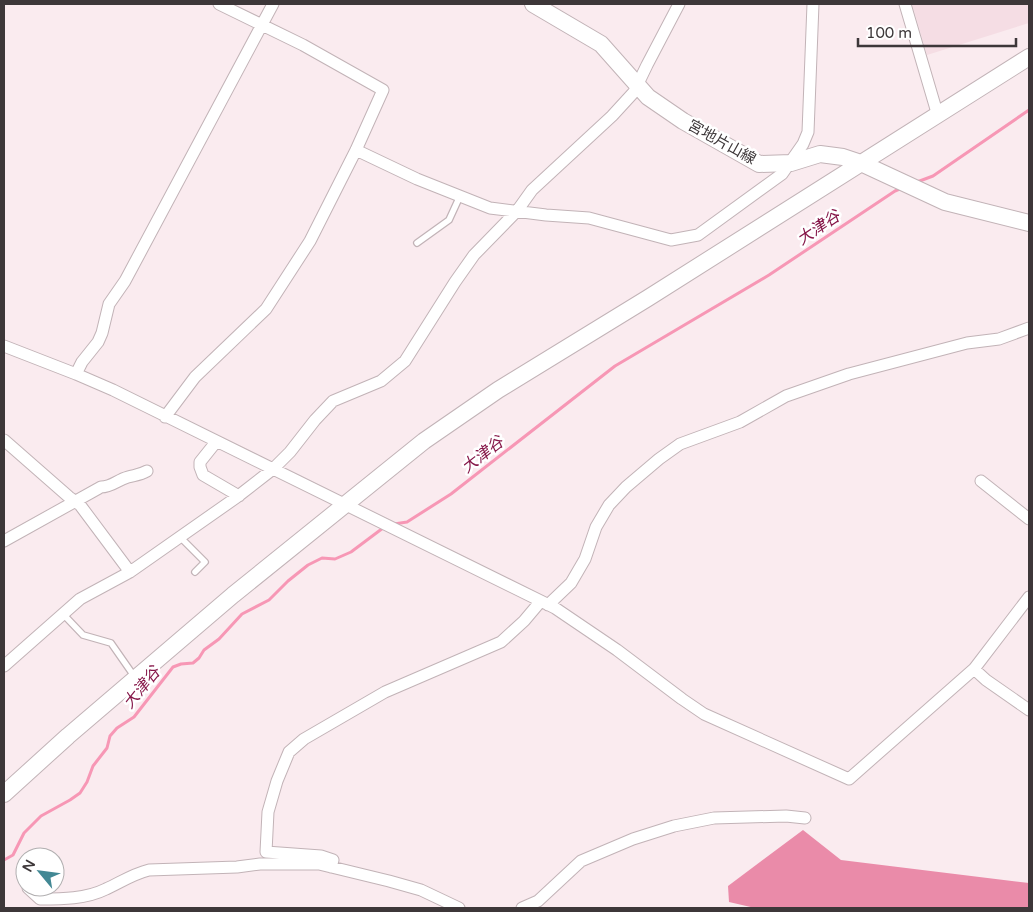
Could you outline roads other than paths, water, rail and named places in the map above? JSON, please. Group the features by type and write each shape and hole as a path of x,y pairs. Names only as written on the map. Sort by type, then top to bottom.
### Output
{"street":[{"path":"165,417 195,377 266,309 310,240 356,150 383,90 303,45 219,4"},
{"path":"76,374 82,362 98,342 109,304 125,281 273,4"},
{"name":"宮地片山線","path":"533,4 601,44 648,97 683,121 759,164 792,163 820,154 843,157 861,163 926,195 945,202 1029,222"},
{"path":"4,666 80,599 130,572 179,536 239,496 273,469 333,401 381,381 405,361 474,255 517,211 532,190 612,116 634,92 679,4"},
{"path":"356,150 417,179 490,208 546,216 588,218 671,240 698,236 782,174 792,163 803,144 808,132 813,4"},
{"path":"905,4 938,116"},
{"path":"4,794 135,678 283,554 349,507 424,441 498,390 648,298 1029,57"},
{"path":"331,867 333,860 321,856 266,852 268,812 276,781 288,752 304,739 385,692 501,642 544,603 571,583 585,559 596,527 610,505 626,487 658,459 680,444 740,422 786,396 849,374 967,343 999,339 1029,328"},
{"path":"4,346 113,390 555,608 617,650 682,700 704,714 850,780 974,669 1029,597"},
{"path":"4,440 80,505 130,572"},
{"path":"216,442 200,462 203,475 239,496"},
{"path":"4,541 101,487 108,487 120,480 147,471"},
{"path":"981,481 1029,519"},
{"path":"974,669 986,680 1029,710"},
{"path":"522,908 538,901 581,861 633,839 674,826 714,818 786,816 805,818"},
{"path":"38,897 40,899 62,899 105,890 130,876 149,870 229,868 260,864 319,864 389,880 421,890 456,908"}],"lane":[{"path":"417,243 449,220 460,196"},
{"path":"179,536 205,562 195,572"},
{"path":"63,614 83,634 111,643 135,678"}],"waterway":[{"name":"大津谷","path":"917,182 933,176 1029,110"},
{"name":"大津谷","path":"394,524 407,522 451,494 615,366 769,275 902,188"},
{"name":"大津谷","path":"4,860 13,855 24,833 41,816 80,793 87,782 93,766 107,748 110,736 117,728 134,717 173,667 193,663 242,614 269,600 308,565 322,558 335,559 351,552 383,528"}]}
